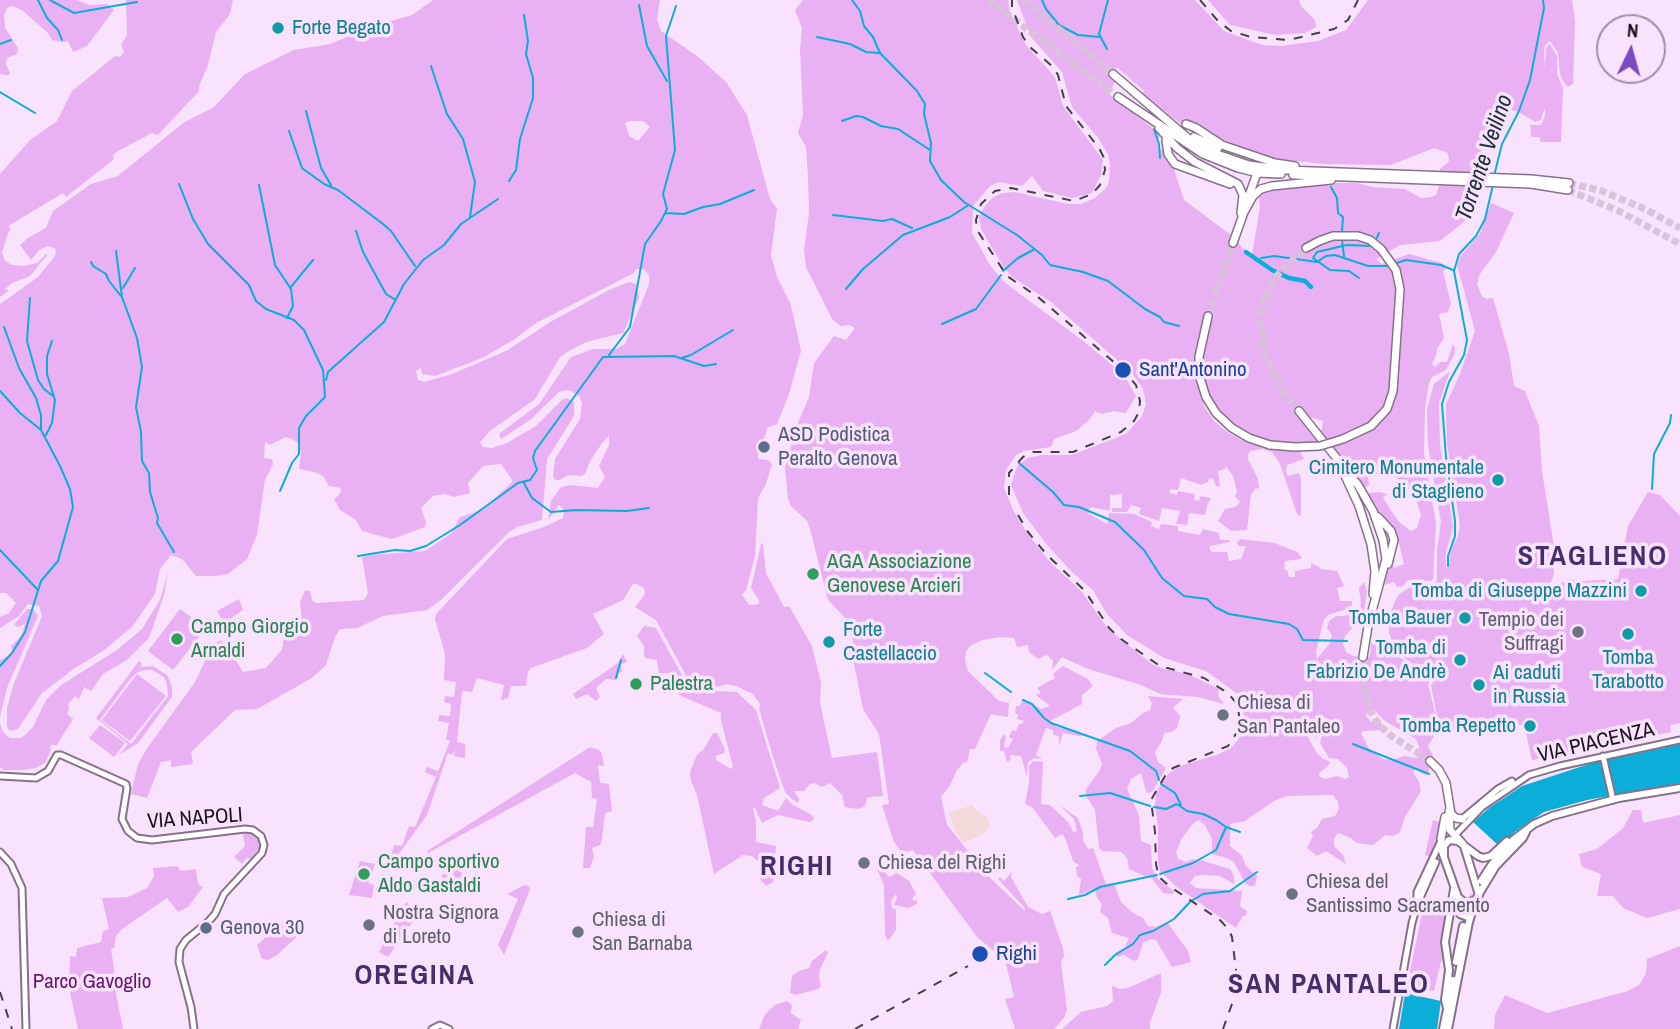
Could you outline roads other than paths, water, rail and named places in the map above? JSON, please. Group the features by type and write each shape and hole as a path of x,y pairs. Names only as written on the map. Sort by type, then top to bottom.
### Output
{"highway":[{"path":"1114,74 1189,139 1224,157 1267,168 1549,183 1569,187"},
{"path":"1118,97 1203,154 1238,168 1258,173 1349,178 1425,178"},
{"path":"1143,99 1195,138 1247,159"},
{"path":"1152,120 1187,156 1238,184 1242,192 1242,212"},
{"path":"1186,124 1222,145 1245,153 1275,163 1324,171"},
{"path":"1166,140 1168,154 1175,164 1231,184 1239,192 1242,212"},
{"path":"1233,243 1256,176"},
{"path":"1242,212 1256,194 1268,187 1349,178"},
{"path":"1208,316 1199,357 1200,378 1206,397 1216,413 1233,429 1270,445 1295,447 1320,446 1351,437 1371,426 1387,409 1393,391 1400,285 1391,261 1373,242 1358,236 1338,236 1306,248"},
{"path":"1299,411 1358,485 1373,511 1391,531 1394,540 1368,626"},
{"path":"1338,459 1359,506 1374,558 1375,582 1363,657"},
{"path":"1430,761 1446,783 1451,814 1462,819"},
{"path":"1441,839 1449,798"},
{"path":"1449,798 1448,827 1463,843"}],"main road":[{"path":"1602,803 1613,798 1680,788"},
{"path":"1444,856 1444,846 1448,841 1455,840 1463,843 1478,856 1488,857 1515,834 1568,810 1619,801 1638,794"},
{"path":"1481,880 1498,856 1527,830"},
{"path":"1445,1029 1470,918 1478,897 1496,866 1523,838 1527,830"},
{"path":"1441,839 1458,898 1470,903 1478,897"},
{"path":"1463,843 1478,897"},
{"path":"1447,1008 1445,1000 1449,968 1445,942 1454,890"},
{"path":"1453,900 1458,912 1470,918"},
{"path":"1445,1029 1463,926"}],"street":[{"name":"VIA PIACENZA","path":"1521,779 1548,768 1680,740"},
{"name":"VIA NAPOLI","path":"0,776 36,778 48,771 57,755 64,756 119,780 127,788 123,822 128,831 137,838 152,840 248,830 258,832 263,840 262,853 223,894 211,919 186,940 180,949 178,960 194,1029"},
{"path":"1604,757 1613,798"},
{"path":"1462,819 1503,786 1521,779"},
{"path":"1458,832 1482,807 1521,779"},
{"path":"1417,905 1417,892 1441,839"},
{"path":"0,852 11,864 22,888 26,1029"},
{"path":"1393,1029 1417,905 1436,862"},
{"path":"432,1029 439,1025 449,1029"}],"water":[{"path":"1680,744 1680,783 1587,800 1544,812 1499,846 1473,822 1522,786 1598,761"},
{"path":"1405,993 1441,1001 1437,1029 1399,1029"}],"waterway":[{"path":"38,0 62,40"},
{"path":"50,0 74,13 137,2"},
{"path":"852,0 880,53 917,91 925,104 924,114 931,143 930,161 941,180 964,202 1017,235 1050,265 1108,281 1164,322 1179,326"},
{"path":"1042,0 1059,25 1078,35 1100,37"},
{"path":"1107,49 1099,34 1108,0"},
{"name":"Torrente Veilino","path":"1494,176 1502,144 1519,111 1530,80 1544,8 1543,0"},
{"path":"639,5 647,46 667,81"},
{"path":"609,355 630,327 645,244 667,209 663,194 675,150 666,36 676,6"},
{"path":"509,181 516,170 520,139 533,98 533,78 526,54 528,41 524,15"},
{"path":"817,37 850,44 866,52 879,53"},
{"path":"0,44 11,40"},
{"path":"431,66 447,114 463,139 475,182 470,217"},
{"path":"0,92 35,113"},
{"path":"306,111 321,168 331,185"},
{"path":"842,121 856,116 863,117 881,126 898,129 930,150"},
{"path":"1154,129 1160,158"},
{"path":"289,131 302,168 324,184 338,190 383,224 391,231 415,266"},
{"path":"179,184 193,219 208,244 249,285 256,301 266,309 294,320 304,330 323,370 325,397 306,416 299,428 299,454 292,463 280,491"},
{"path":"259,185 275,265 291,289 293,306 287,318"},
{"name":"Torrente Veilino","path":"1448,566 1448,556 1455,536 1455,521 1442,404 1449,382 1464,355 1467,340 1454,271 1459,254 1476,236 1485,219 1493,185"},
{"path":"1331,187 1337,198 1338,213 1343,217 1342,231"},
{"path":"665,213 684,214 720,204 754,190"},
{"path":"326,380 328,372 384,322 404,284 423,260 444,245 461,224 498,199"},
{"path":"846,289 863,269 903,235 950,217 967,206"},
{"path":"833,215 883,221 892,219 912,228"},
{"path":"356,231 363,252 386,294 394,299"},
{"path":"1375,242 1379,233"},
{"path":"1342,240 1344,256"},
{"path":"1359,278 1349,271 1330,270 1313,258 1317,252 1347,245 1371,246"},
{"path":"1003,271 1033,250"},
{"path":"116,251 122,297 137,338 142,367 136,407 141,432 142,461 149,473 157,523 174,552"},
{"path":"1246,252 1272,270 1289,278 1305,281 1311,287"},
{"path":"1261,258 1274,256 1317,262 1326,256 1335,255 1368,266 1388,266"},
{"path":"290,288 313,260"},
{"path":"1394,264 1406,260 1441,265 1453,270"},
{"path":"91,262 106,274 121,296"},
{"path":"123,288 135,268"},
{"path":"942,324 976,309 1001,275"},
{"path":"30,298 27,341 38,380 53,396"},
{"path":"4,327 19,368 36,398 41,415 41,430"},
{"path":"682,358 733,330"},
{"path":"46,435 52,423 55,400 47,374 47,356 52,341"},
{"path":"358,556 395,550 410,551 426,546 518,483 530,480 537,470 533,458 535,451 603,357 674,356 704,366 716,364"},
{"path":"0,391 20,413 41,430 70,489 73,507 58,561 41,581 25,632 0,666"},
{"path":"1652,489 1654,454 1670,423 1671,415"},
{"path":"1019,463 1064,505 1079,507 1115,522 1144,550 1162,578 1184,596 1207,599 1215,607 1229,614 1289,624 1297,629 1303,640 1347,641"},
{"path":"524,483 532,498 551,512 627,511 649,508"},
{"path":"0,550 37,589"},
{"path":"616,678 621,660"},
{"path":"985,673 1011,692"},
{"path":"1023,700 1032,704 1051,723 1130,751 1156,771 1159,780"},
{"path":"1353,744 1429,774"},
{"path":"1161,784 1175,793 1181,805"},
{"path":"1080,796 1110,793 1150,806"},
{"path":"1154,807 1166,809 1177,804 1187,811 1203,814 1240,832"},
{"path":"1160,874 1193,863 1216,850 1226,827"},
{"path":"1193,900 1203,894 1230,891 1257,872"},
{"path":"1068,899 1085,895 1100,887 1157,875"},
{"path":"1105,965 1133,944 1140,935 1174,919 1190,902"}],"tunnel":[{"path":"988,0 1118,97"},
{"path":"1024,0 1113,74"},
{"path":"1569,183 1602,191 1645,209 1680,228"},
{"path":"1568,190 1619,211 1680,244"},
{"path":"1208,316 1233,243"},
{"path":"1299,411 1284,393 1265,354 1260,322 1263,303 1274,279 1306,248"},
{"path":"1363,657 1366,695 1371,712 1379,725 1430,761"},
{"path":"1463,926 1468,906 1481,881"}],"railway":[{"path":"1009,495 1009,473 1023,457 1033,452 1073,452 1121,432 1134,421 1139,412 1140,401 1136,385 1123,370 1038,297 1007,276 977,230 976,220 981,204 995,191 1011,188 1074,201 1092,194 1100,185 1105,170 1104,158 1099,148 1066,106 1058,75 1023,37 1012,0"},
{"path":"1200,0 1218,21 1231,31 1251,37 1289,40 1334,29 1348,20 1358,0"},
{"path":"1018,515 1047,555 1085,591 1109,628 1121,639 1160,666 1204,678 1228,693 1237,704 1241,726 1228,746 1173,768 1151,800 1159,877 1220,920 1232,937 1238,987 1223,1029"},
{"path":"855,1029 968,966"},
{"path":"0,992 12,1029"}],"place":[{"name":"Forte Begato","path":"278,28"},
{"name":"Sant'Antonino","path":"1123,370"},
{"name":"ASD Podistica Peralto Genova","path":"764,447"},
{"name":"Cimitero Monumentale di Staglieno","path":"1498,480"},
{"name":"AGA Associazione Genovese Arcieri","path":"813,574"},
{"name":"Tomba di Giuseppe Mazzini","path":"1641,591"},
{"name":"Tomba Bauer","path":"1465,618"},
{"name":"Tempio dei Suffragi","path":"1578,632"},
{"name":"Tomba Tarabotto","path":"1628,634"},
{"name":"Campo Giorgio Arnaldi","path":"177,639"},
{"name":"Forte Castellaccio","path":"829,642"},
{"name":"Tomba di Fabrizio De Andrè","path":"1460,660"},
{"name":"Palestra","path":"636,684"},
{"name":"Ai caduti in Russia","path":"1479,685"},
{"name":"Chiesa di San Pantaleo","path":"1223,715"},
{"name":"Tomba Repetto","path":"1530,726"},
{"name":"Chiesa del Righi","path":"864,863"},
{"name":"Campo sportivo Aldo Gastaldi","path":"364,874"},
{"name":"Chiesa del Santissimo Sacramento","path":"1292,894"},
{"name":"Nostra Signora di Loreto","path":"369,925"},
{"name":"Genova 30","path":"206,928"},
{"name":"Chiesa di San Barnaba","path":"578,932"},
{"name":"Righi","path":"980,954"}],"district":[{"name":"STAGLIENO","path":"1593,557"},
{"name":"RIGHI","path":"797,867"},
{"name":"OREGINA","path":"415,976"},
{"name":"SAN PANTALEO","path":"1329,985"}],"park label":[{"name":"Parco Gavoglio","path":"92,982"}]}
